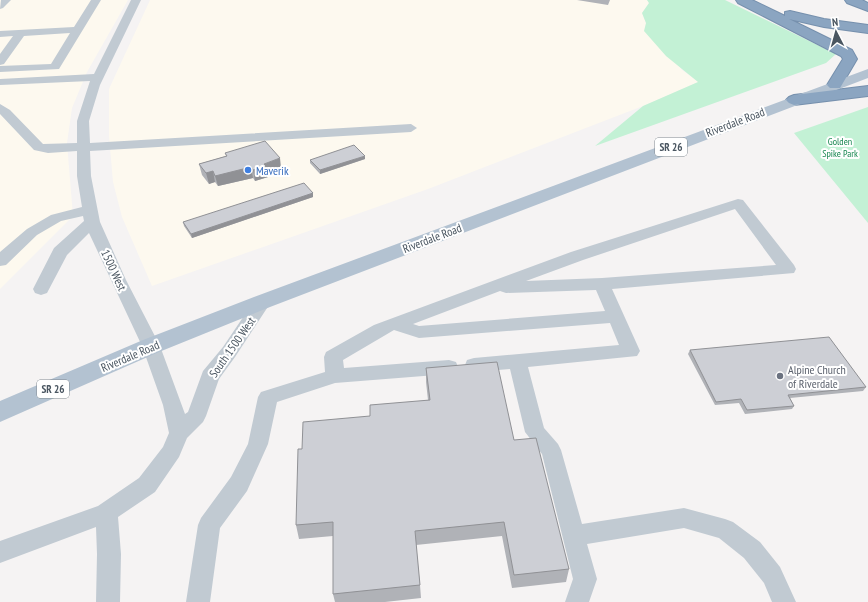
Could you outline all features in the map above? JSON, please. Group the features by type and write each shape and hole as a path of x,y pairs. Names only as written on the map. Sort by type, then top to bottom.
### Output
{"highway":[{"path":"743,0 805,19 868,29"},
{"path":"743,0 847,53 850,59 834,85"},
{"path":"851,0 868,6"},
{"path":"794,100 868,91"}],"main road":[{"name":"Riverdale Road","path":"0,412 151,346 262,302 868,72"}],"street":[{"path":"0,6 6,0 12,0"},
{"path":"0,70 55,67 96,0"},
{"name":"1500 West","path":"136,0 98,77 83,121 84,176 91,216 118,280 151,346 173,405 179,432"},
{"path":"0,34 77,30"},
{"path":"0,62 21,32"},
{"path":"0,82 98,77"},
{"path":"0,108 6,112 39,147 57,149 411,128"},
{"path":"335,376 333,358 380,329 577,256 738,203 788,269 602,284 492,288"},
{"path":"0,261 32,232 56,218 91,216"},
{"path":"41,289 60,252 91,216"},
{"path":"198,602 210,525 239,484 258,444 268,397 335,376 631,351 602,284"},
{"name":"South 1500 West","path":"179,432 196,416 210,376 229,352 262,302"},
{"path":"394,324 419,332 616,316"},
{"path":"517,361 535,432 551,450 585,579 577,602"},
{"path":"0,552 106,513 147,485 172,451 179,432"},
{"path":"106,513 110,554 108,602"},
{"path":"574,536 684,518 725,529 752,550 772,575 784,602"}],"shaded area":[{"path":"0,0 128,0 87,72 72,108 67,143 73,216 0,289"},
{"path":"150,0 647,0 649,3 642,13 646,23 682,70 699,82 643,106 428,189 152,286 122,217 113,182 109,136 109,89"}],"green space":[{"path":"647,0 725,0 836,54 826,63 595,146 643,106 698,82 666,56 644,31 646,23 642,13 649,3"},
{"name":"Golden Spike Park","path":"868,107 868,223 794,133"}],"building":[{"path":"265,141 280,158 264,164 266,166 253,170 251,167 215,176 213,171 206,173 199,164 227,156 225,153"},
{"name":"Maverik","path":"354,145 365,156 320,170 310,160"},
{"name":"Maverik","path":"304,183 313,193 191,234 183,222"},
{"path":"829,337 866,387 788,395 794,406 747,410 741,399 716,402 690,350"},
{"path":"497,362 514,440 536,438 569,569 514,575 504,522 415,531 420,585 333,594 333,522 296,525 298,449 302,449 303,422 370,416 370,405 430,400 426,368"}],"place":[{"name":"Maverik","path":"248,170"},
{"name":"Alpine Church of Riverdale","path":"780,376"}]}
